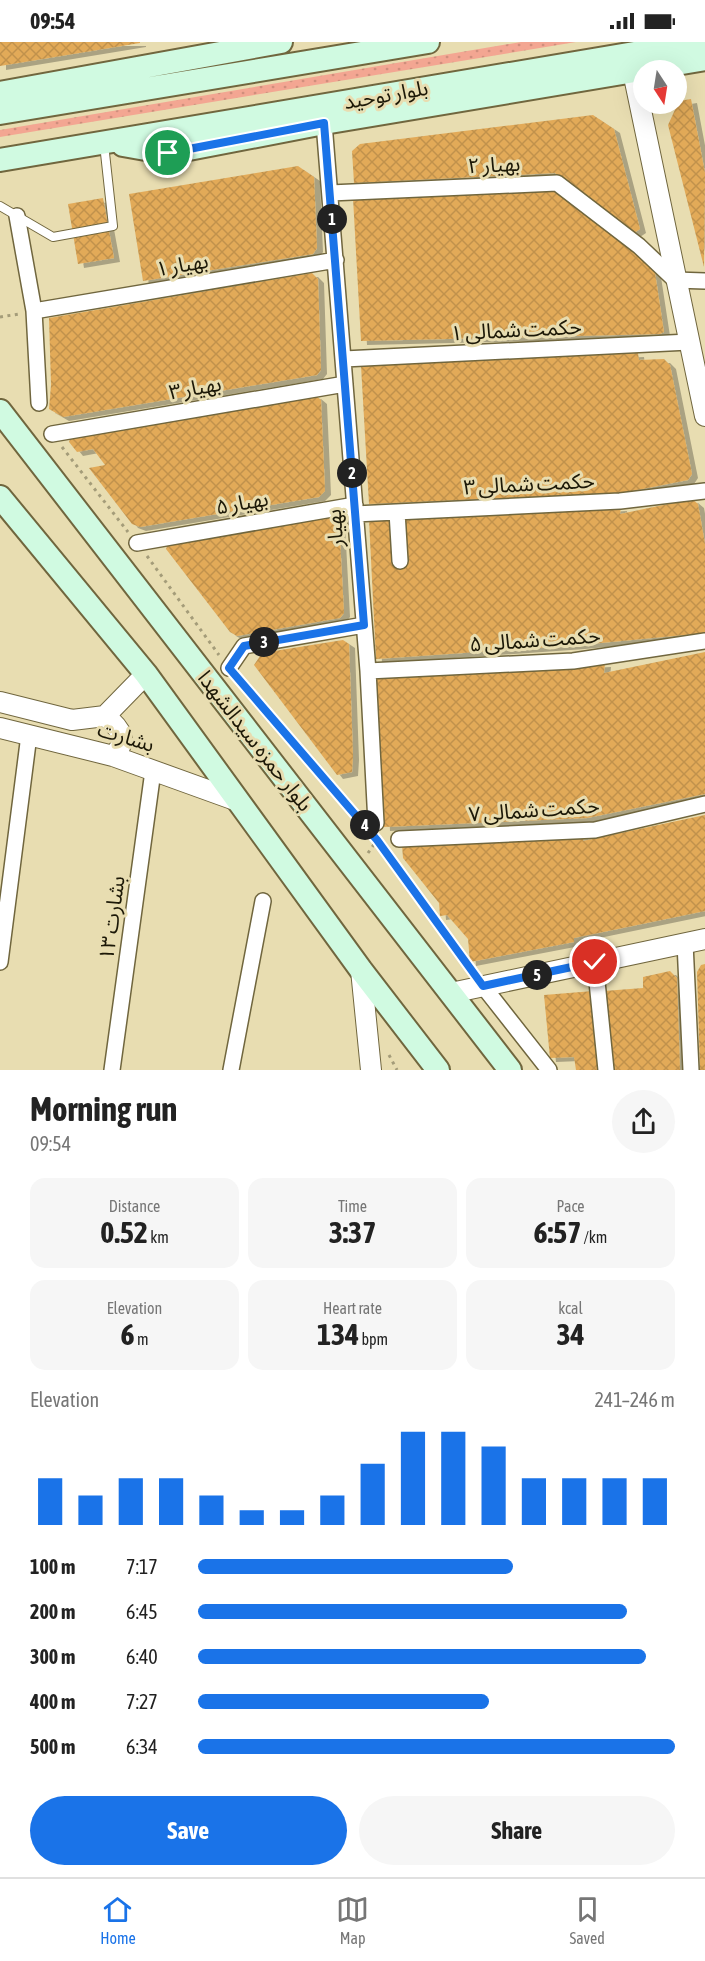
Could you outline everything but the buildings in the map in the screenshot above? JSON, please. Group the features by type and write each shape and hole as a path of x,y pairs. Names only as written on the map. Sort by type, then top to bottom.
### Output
{"main road":[{"path":"0,93 281,42"},
{"path":"0,113 428,42"},
{"name":"بلوار توحید","path":"0,160 700,42"},
{"path":"687,62 705,59"},
{"path":"104,142 168,153 324,123 633,72"},
{"name":"بلوار حمزه سیدالشهدا","path":"0,411 106,551 510,1070"},
{"path":"0,497 146,674 235,800 438,1070"}],"street":[{"path":"641,114 705,416"},
{"name":"بهیار","path":"324,123 368,671 369,825"},
{"name":"بهیار ۲","path":"330,193 556,183 639,246 675,280"},
{"path":"17,216 34,311 39,404"},
{"name":"بهیار ۱","path":"34,311 336,261"},
{"path":"675,280 705,282"},
{"name":"حکمت شمالی ۱","path":"344,359 689,342"},
{"name":"بهیار ۳","path":"52,434 345,384"},
{"name":"حکمت شمالی ۳","path":"355,509 397,512 620,501 705,491"},
{"name":"بهیار ۵","path":"137,543 355,509"},
{"path":"397,512 400,561"},
{"path":"229,668 244,646 364,625"},
{"name":"حکمت شمالی ۵","path":"368,671 573,661 705,641"},
{"name":"بشارت","path":"0,702 72,720 105,716 146,674"},
{"path":"105,716 121,733 120,749 113,756"},
{"name":"بشارت","path":"0,728 113,756 235,800"},
{"path":"0,962 29,735"},
{"name":"بشارت ۱۳","path":"112,1070 153,771"},
{"name":"حکمت شمالی ۷","path":"399,839 595,830 705,804"},
{"path":"231,1070 263,901"},
{"path":"451,993 705,939"},
{"path":"686,943 691,1070"},
{"path":"595,962 606,1070"},
{"path":"361,970 371,1070"},
{"path":"483,986 549,1070"}],"lane":[{"path":"0,206 53,237 113,226 104,142"}],"path":[{"path":"52,434 137,543 229,668 369,825 483,986"}],"shaded area":[{"path":"521,42 576,42 0,137 0,130"}],"route":[{"path":"168,153 324,123 364,625 244,646 229,668 377,840 483,986 595,962"}]}
